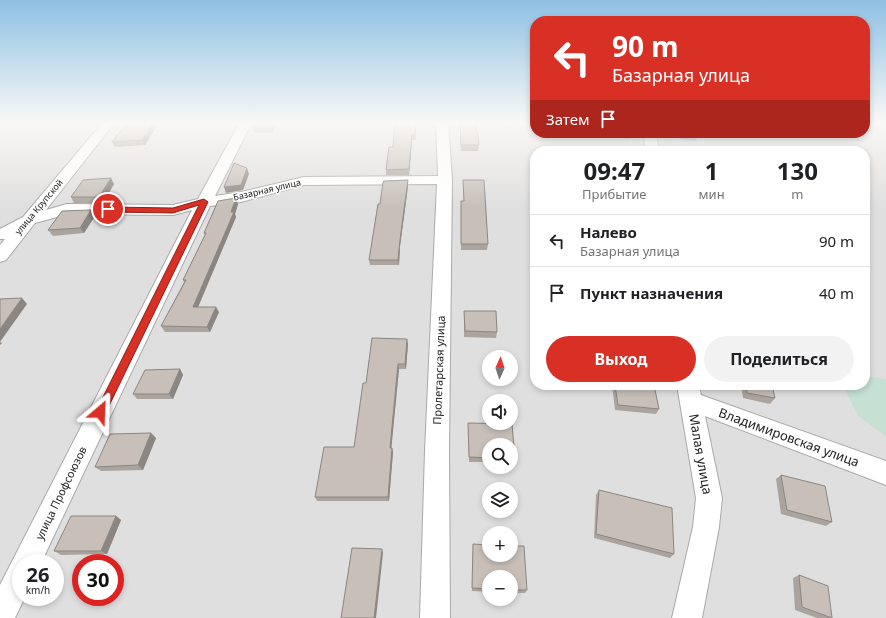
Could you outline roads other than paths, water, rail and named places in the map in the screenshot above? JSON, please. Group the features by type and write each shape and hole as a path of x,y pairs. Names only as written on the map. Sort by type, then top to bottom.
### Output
{"street":[{"name":"улица Крупской","path":"0,256 11,240 31,219 85,151"},
{"name":"улица Профсоюзов","path":"30,554 204,202 231,151"},
{"name":"Пролетарская улица","path":"436,618 437,451 445,180 443,151"},
{"name":"Базарная улица","path":"0,234 5,234 31,219 67,209 173,210 204,202 241,197 304,181 445,180"},
{"name":"Владимировская улица","path":"690,393 886,473"},
{"name":"Малая улица","path":"687,618 706,527 709,498 690,393"},
{"path":"0,616 12,592"}]}
